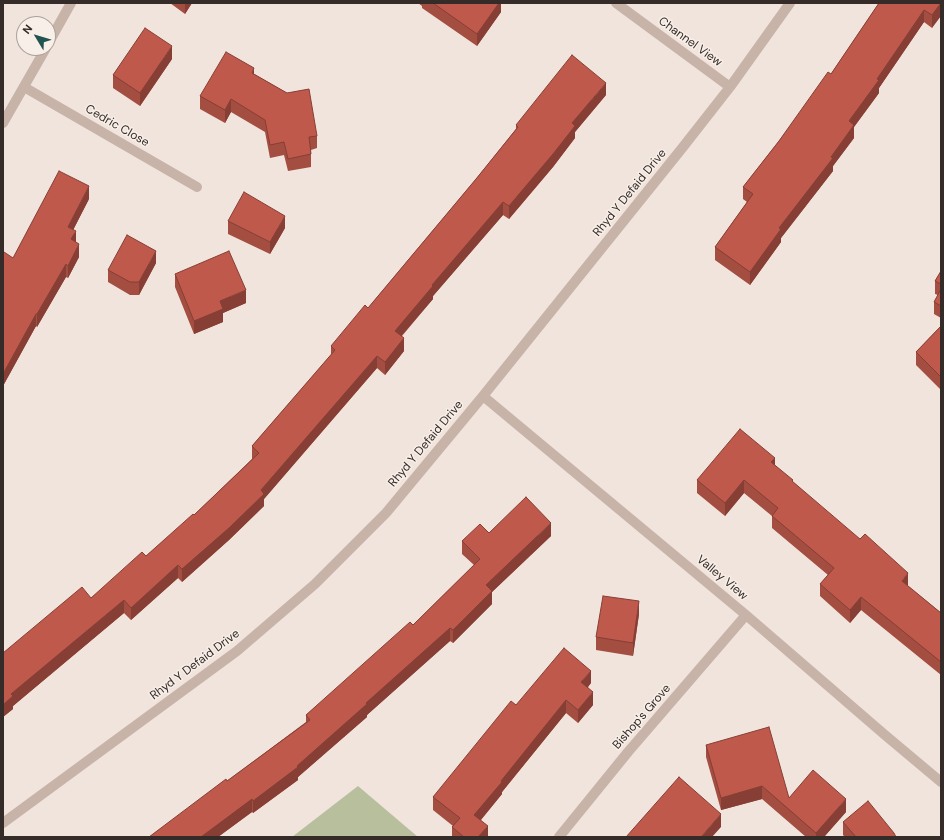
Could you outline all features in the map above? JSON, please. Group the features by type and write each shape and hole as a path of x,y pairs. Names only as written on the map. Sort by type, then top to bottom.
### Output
{"street":[{"path":"56,30 71,3"},
{"name":"Channel View","path":"616,3 730,87"},
{"name":"Rhyd Y Defaid Drive","path":"3,823 237,651 315,584 386,513 483,396 730,87 790,3"},
{"path":"3,123 41,56"},
{"name":"Cedric Close","path":"24,87 197,187"},
{"name":"Valley View","path":"483,396 746,615 941,782"},
{"name":"Bishop's Grove","path":"559,837 628,752 746,615"}],"green space":[{"path":"358,786 418,837 292,837"}],"building":[{"path":"433,3 499,3 477,34"},
{"path":"879,3 941,3 932,15 924,10 877,79 879,80 849,121 854,125 831,157 833,158 779,228 781,229 750,272 715,247 753,194 743,187 779,141 828,72 831,74"},
{"path":"145,28 172,46 140,93 113,75"},
{"path":"226,52 254,68 252,73 287,93 309,89 317,136 309,137 311,154 288,159 284,142 270,145 265,120 231,99 225,110 200,96"},
{"path":"572,55 606,83 572,123 575,126 553,154 509,206 503,202 395,331 404,338 385,362 377,356 261,490 264,494 229,528 182,569 178,565 131,608 124,600 11,694 13,696 3,705 3,653 82,587 91,598 142,552 146,556 193,514 194,515 259,453 252,446 335,350 331,346 365,305 368,308 476,179 518,127 516,125"},
{"path":"59,171 89,186 68,227 76,231 71,239 79,244 68,266 66,264 36,314 3,374 3,254 4,252 13,258"},
{"path":"244,192 285,216 270,242 228,221"},
{"path":"127,235 156,251 139,282 130,282 108,270"},
{"path":"229,251 246,290 220,301 223,309 194,321 175,274"},
{"path":"941,271 941,284 935,281"},
{"path":"941,289 941,306 934,302"},
{"path":"941,326 941,377 916,352"},
{"path":"740,429 775,458 771,462 793,480 792,481 860,539 865,534 908,573 902,581 941,613 941,662 861,597 850,610 820,584 834,568 772,516 778,508 744,480 725,503 697,480"},
{"path":"526,497 551,523 486,585 492,591 453,630 450,628 297,766 298,767 253,801 252,799 201,837 149,837 226,779 227,781 310,720 306,715 410,622 413,625 480,559 462,541 480,524 489,533"},
{"path":"603,596 639,601 633,643 596,637"},
{"path":"564,648 591,671 581,682 593,692 578,710 566,700 501,781 502,782 474,815 488,826 478,837 464,837 452,827 460,818 433,797 511,701 516,705"},
{"path":"769,727 789,798 813,770 846,799 816,833 762,786 721,798 706,745"},
{"path":"679,777 721,814 701,837 626,837"},
{"path":"868,801 896,837 856,837 843,822"}]}
